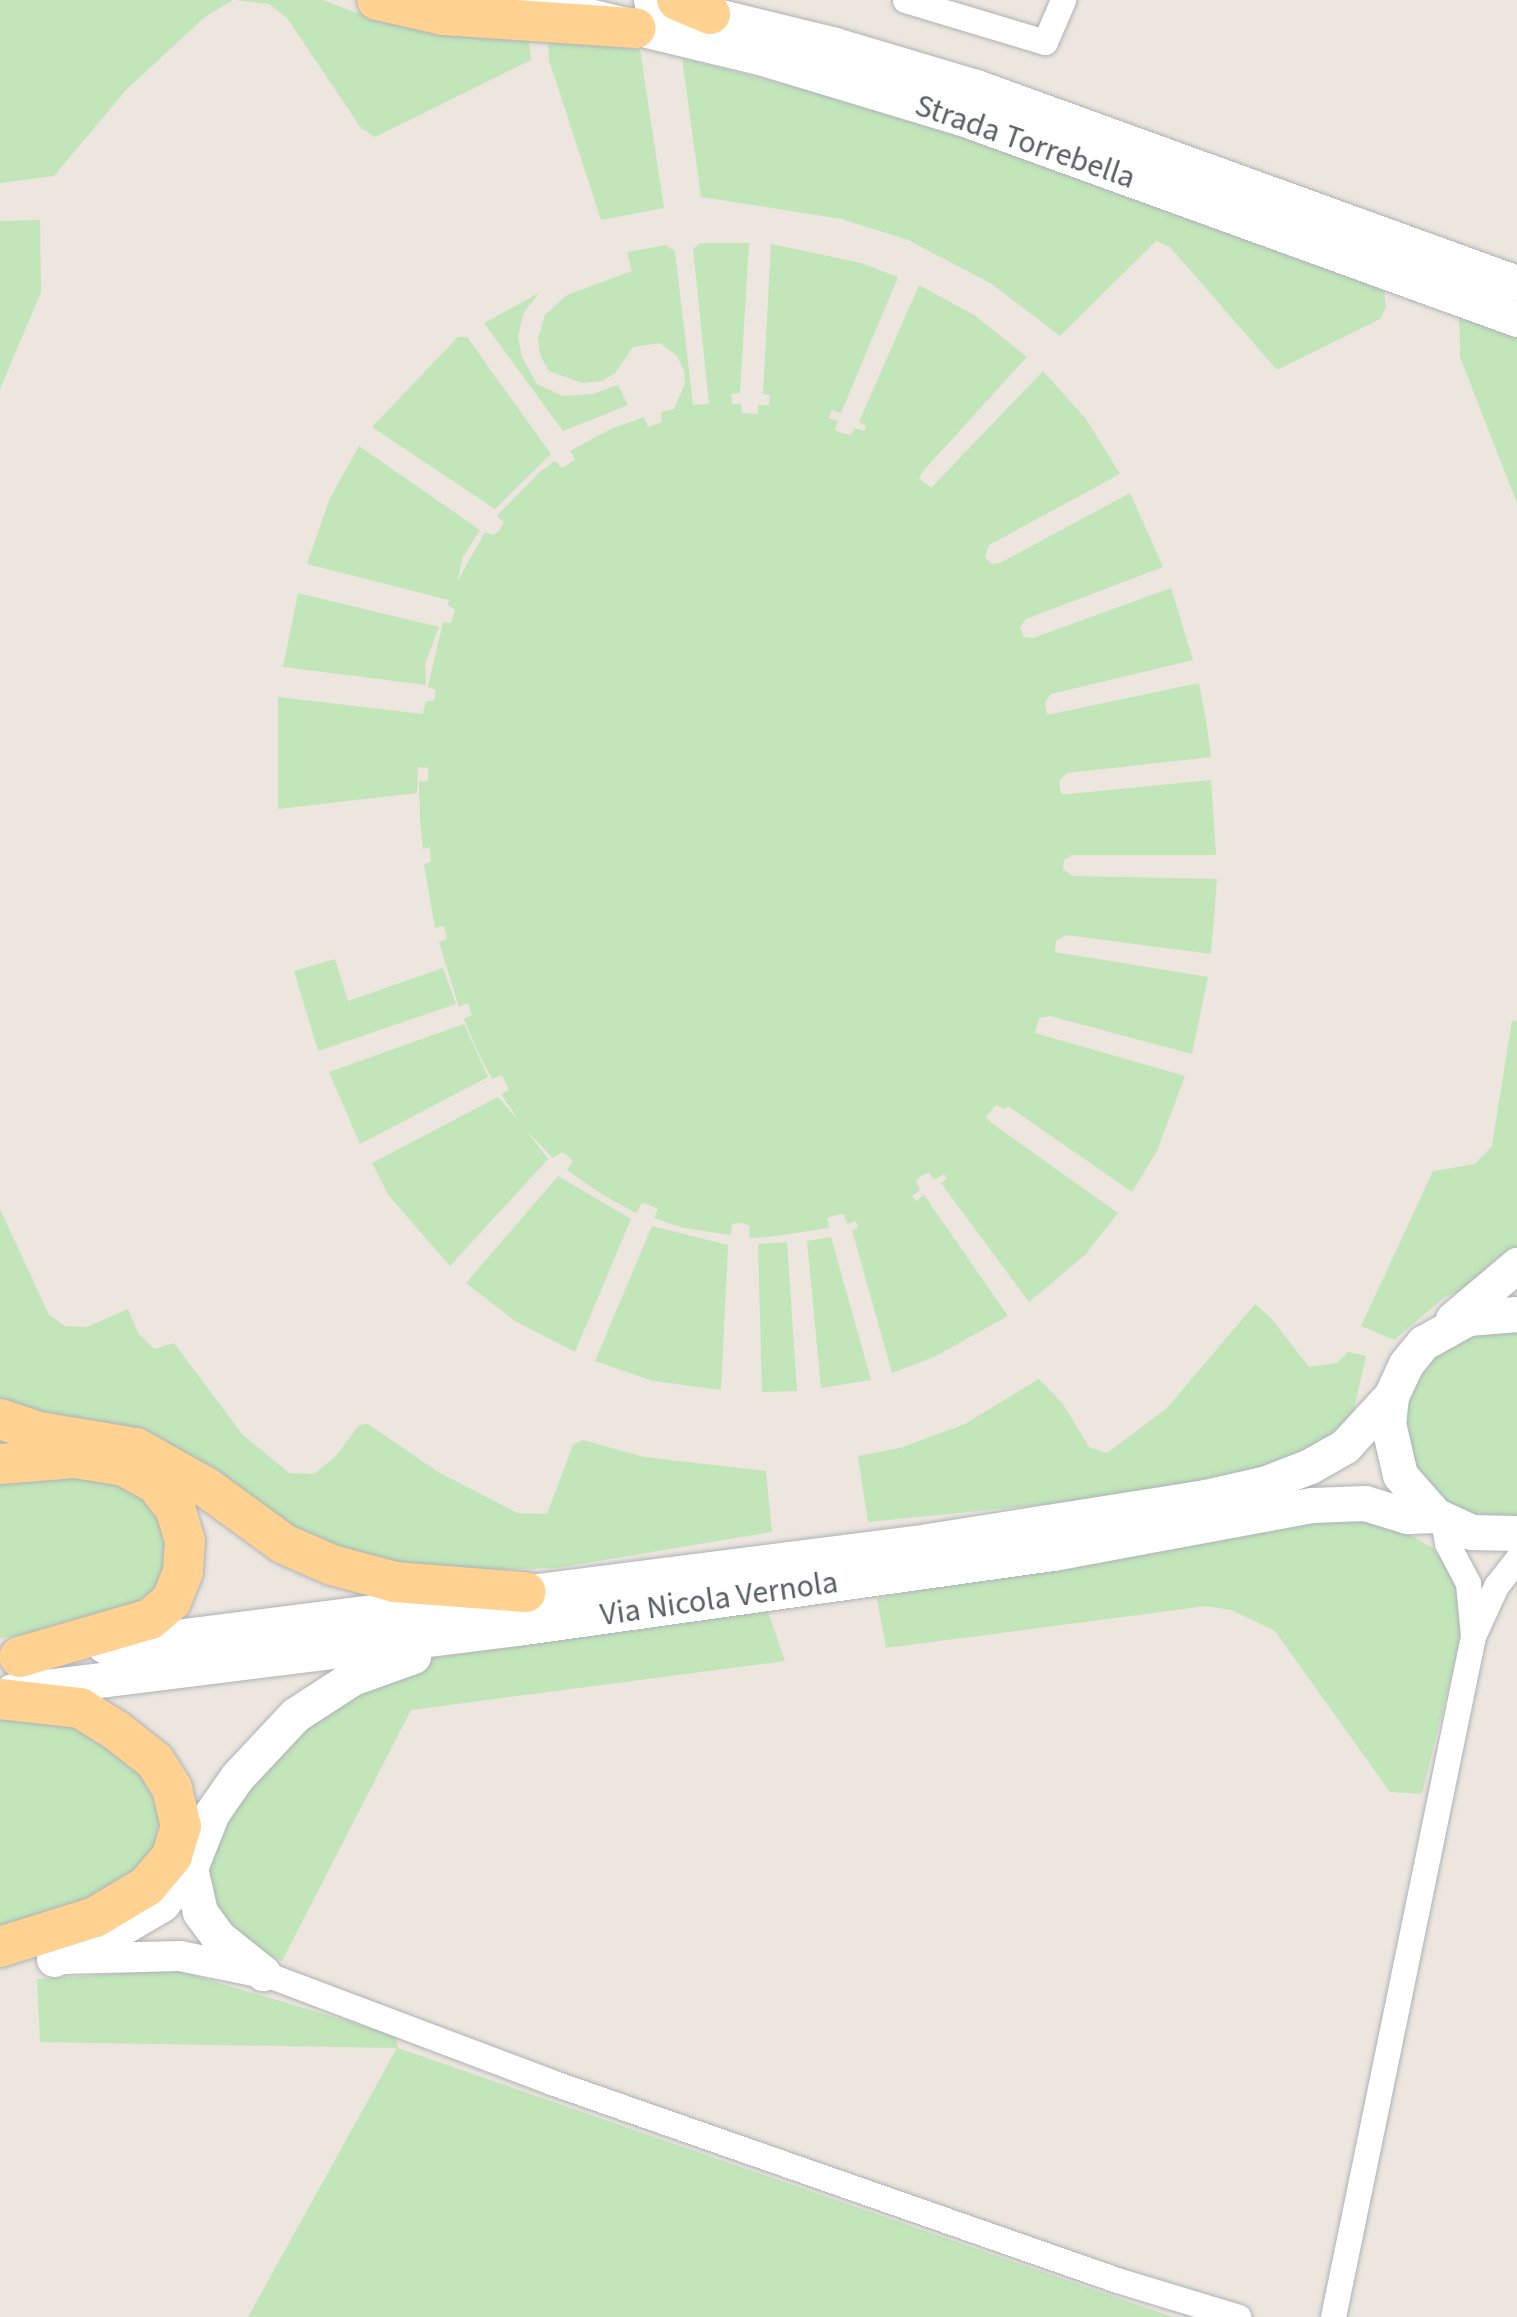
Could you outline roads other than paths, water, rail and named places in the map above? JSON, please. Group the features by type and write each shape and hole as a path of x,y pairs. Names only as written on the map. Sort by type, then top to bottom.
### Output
{"highway":[{"path":"378,0 442,15 643,14"},
{"path":"0,1419 40,1432 136,1448 208,1488 284,1544 332,1565 522,1610"},
{"path":"0,1464 75,1458 124,1466 156,1484 176,1508 186,1541 182,1572 172,1601 150,1619 10,1658"},
{"path":"0,1696 80,1708 117,1731 155,1761 172,1788 181,1826 172,1856 147,1886 95,1916 0,1947"},
{"path":"0,1970 54,1959"}],"main road":[{"name":"Strada Torrebella","path":"522,0 643,14 709,8 1027,104 1517,283"},
{"name":"Strada Torrebella","path":"643,14 763,58 962,118 1517,318"},
{"name":"Via Nicola Vernola","path":"0,1696 522,1610 916,1557 1266,1483 1310,1466 1345,1446 1391,1396 1406,1364 1517,1265"},
{"path":"1444,1328 1480,1316 1517,1314"},
{"path":"1391,1396 1388,1423 1395,1462 1415,1498 1439,1518"},
{"name":"Via Nicola Vernola","path":"916,1557 1053,1553 1340,1502 1365,1503 1408,1516 1439,1518 1471,1532 1517,1533"},
{"name":"Via Nicola Vernola","path":"10,1658 522,1610"},
{"path":"54,1959 99,1942 162,1904 190,1868 212,1813 237,1778 264,1743 320,1695 522,1610"},
{"path":"190,1868 200,1912 218,1936 263,1974"}],"street":[{"path":"905,0 1045,42 1063,0"},
{"path":"1439,1518 1468,1583 1473,1636"},
{"path":"1333,2317 1473,1636 1496,1586 1517,1560"},
{"path":"54,1959 180,1956 263,1974 551,2082 1117,2280 1239,2317"}]}
